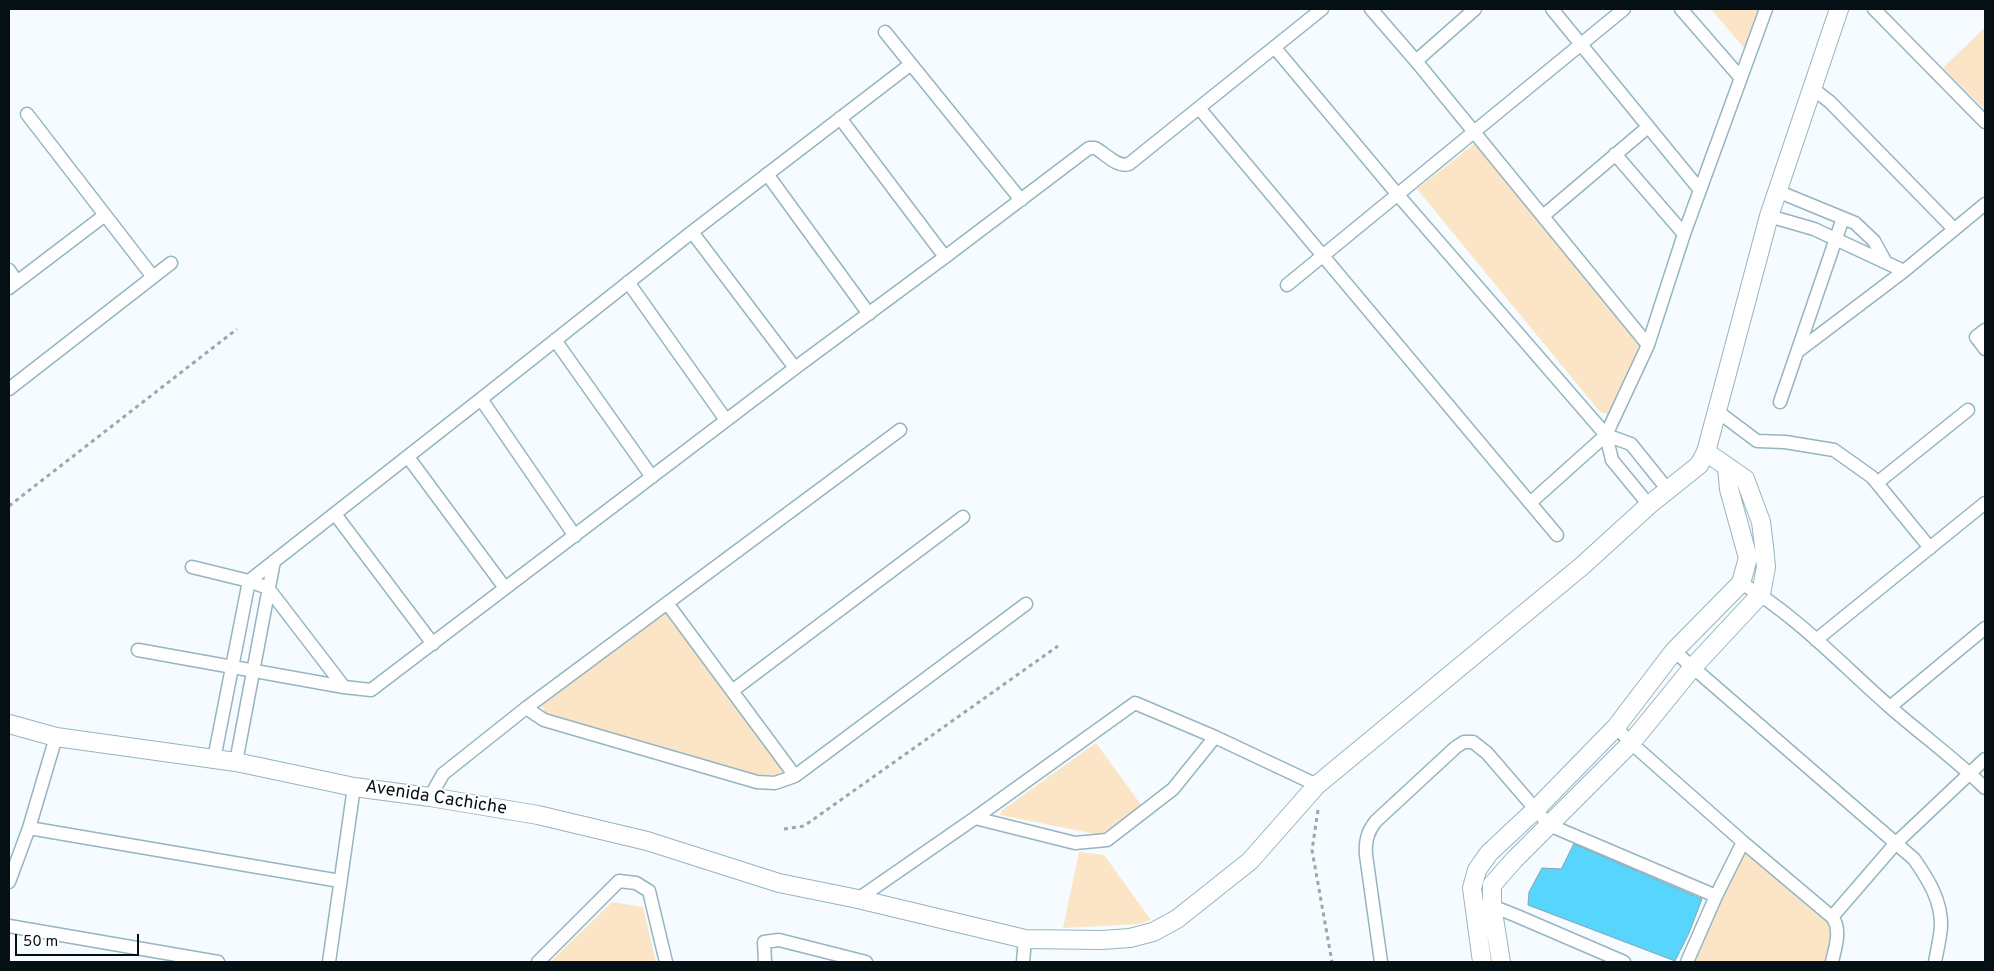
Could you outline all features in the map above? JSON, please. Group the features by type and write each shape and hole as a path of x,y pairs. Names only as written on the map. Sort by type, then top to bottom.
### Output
{"street":[{"path":"138,650 344,687 371,690 576,536 726,420 1089,148 1095,148 1118,164 1124,166 1129,164 1322,9"},
{"path":"1371,9 1416,61 1648,345"},
{"path":"1416,61 1475,9"},
{"path":"1552,9 1580,46 1700,190"},
{"path":"1287,284 1624,9"},
{"path":"1681,9 1740,77"},
{"path":"1530,503 1606,435 1648,345 1684,234 1766,9"},
{"path":"1482,962 1483,907 1492,885 1548,825 1632,743 1693,667 1761,594 1766,567 1761,522 1745,479 1706,452 1769,216 1839,9"},
{"path":"1874,9 1985,122"},
{"path":"885,32 1021,200"},
{"path":"1275,48 1398,195 1606,435 1612,460 1649,505"},
{"path":"214,759 250,581 628,282 911,64"},
{"path":"1812,88 1830,102 1954,229"},
{"path":"1199,108 1557,535"},
{"path":"28,114 153,277"},
{"path":"840,118 946,257"},
{"path":"1543,216 1648,127"},
{"path":"1615,154 1684,234"},
{"path":"767,174 869,314"},
{"path":"1777,191 1855,223 1874,241 1885,261"},
{"path":"1797,352 1904,270 1985,204"},
{"path":"9,270 13,285 105,215"},
{"path":"1769,216 1814,229 1904,270"},
{"path":"1780,402 1843,218"},
{"path":"692,232 795,368"},
{"path":"9,389 171,263"},
{"path":"628,282 726,420"},
{"path":"1985,330 1976,337 1985,349"},
{"path":"554,340 652,478"},
{"path":"480,399 576,536"},
{"path":"1877,483 1968,410"},
{"path":"1717,411 1757,441 1786,442 1834,450 1872,477 1930,548"},
{"path":"430,797 443,774 526,708 900,430"},
{"path":"1606,435 1630,444 1668,490"},
{"name":"Avenida Cachiche","path":"9,724 56,737 236,762 354,787 430,797 547,817 647,841 779,883 858,899 1025,939 1102,940 1130,938 1153,932 1177,919 1250,861 1317,785 1582,566 1649,505 1700,465 1706,452"},
{"path":"408,457 505,588"},
{"path":"1501,962 1483,907 1472,888 1477,870 1489,853 1535,810 1616,726 1674,651 1741,582 1748,558 1729,489 1727,467"},
{"path":"1816,640 1985,503"},
{"path":"335,514 433,644"},
{"path":"732,691 963,517"},
{"path":"236,762 274,562"},
{"path":"192,567 250,581 268,588 344,687"},
{"path":"1741,582 1761,594 1816,640 1890,707 1985,788"},
{"path":"667,603 795,776"},
{"path":"526,708 544,720 757,782 775,783 795,776 1026,604"},
{"path":"1890,707 1985,628"},
{"path":"1674,651 1914,859 1930,883 1937,902 1941,926 1935,962"},
{"path":"858,899 976,818 1135,703 1215,737 1317,785"},
{"path":"1616,726 1632,743 1743,842 1832,916 1838,928 1832,962"},
{"path":"9,882 29,828 56,737"},
{"path":"976,818 1075,843 1108,840 1173,789 1215,737"},
{"path":"1382,962 1365,845 1367,836 1376,821 1456,747 1464,742 1473,742 1480,747 1548,825 1716,896"},
{"path":"1832,916 1896,843 1985,759"},
{"path":"329,962 354,787"},
{"path":"29,828 340,881"},
{"path":"1687,962 1716,896 1743,842"},
{"path":"538,962 619,881 636,883 649,891 666,962"},
{"path":"1483,907 1624,962"},
{"path":"9,926 218,962"},
{"path":"1023,962 1025,939"},
{"path":"765,962 764,942 779,940 866,962"}],"path":[{"path":"9,506 237,329"},
{"path":"784,829 804,826 1058,646"},
{"path":"1317,785 1318,813 1312,850 1332,962"}],"shaded area":[{"path":"1711,9 1764,9 1750,50 1745,49"},
{"path":"1985,27 1985,110 1943,68"},
{"path":"1484,136 1648,338 1610,415 1600,412 1417,189"},
{"path":"665,612 670,613 784,766 780,775 758,776 546,714 541,705"},
{"path":"1096,743 1142,806 1100,835 1000,815 1001,811"},
{"path":"1743,849 1834,925 1828,962 1695,962"},
{"path":"1079,852 1104,855 1151,920 1139,924 1063,928"},
{"path":"612,902 643,907 656,962 550,962"}],"building":[{"path":"1574,844 1702,899 1689,933 1675,961 1528,905 1529,892 1542,868 1561,869"}]}
